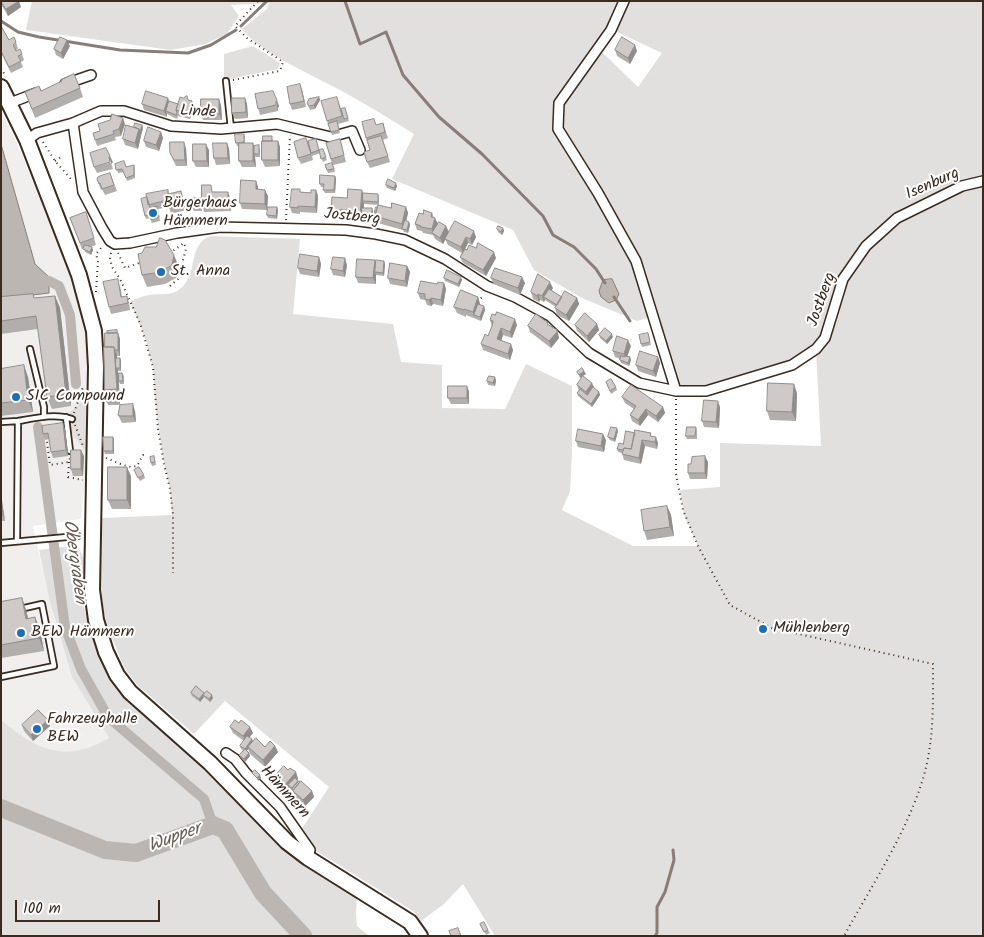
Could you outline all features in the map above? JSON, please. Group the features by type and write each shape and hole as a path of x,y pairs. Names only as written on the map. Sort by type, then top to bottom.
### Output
{"main road":[{"path":"1,87 32,137 79,276 94,331 98,456 93,481 92,590 96,620 117,675 130,692 180,735 287,842 308,858 410,922 420,936"}],"street":[{"path":"624,1 611,30 559,103 558,129 598,193 636,261 676,391"},
{"path":"56,88 91,75"},
{"path":"10,103 46,90"},
{"name":"Linde","path":"32,137 101,111 124,111 171,126 231,129 277,124 331,138 352,132 360,150"},
{"path":"73,122 83,192 110,241 117,244"},
{"name":"Isenburg","path":"897,218 962,186 983,181"},
{"name":"Jostberg","path":"117,244 177,232 220,227 346,230 405,240 445,259 487,286 515,297 550,316 588,353 639,384 676,391 706,391 792,365 816,350 825,338 843,279 866,246 897,218"},
{"name":"Hämmern","path":"226,753 235,759 246,773 280,807 310,850 308,858"}],"lane":[{"path":"226,81 231,129"},
{"path":"30,350 44,407 44,417"},
{"path":"1,422 44,417 66,417 72,419"},
{"path":"66,417 70,451"},
{"path":"17,541 18,420"},
{"path":"1,543 78,536"},
{"path":"1,677 54,666 42,604 18,610"}],"path":[{"path":"226,81 280,71 283,62 247,38 235,26 258,1"},
{"path":"32,137 83,192"},
{"path":"286,228 289,141"},
{"path":"55,161 61,157"},
{"path":"170,251 171,253 184,243 186,248 178,279 170,286"},
{"path":"117,244 118,254 125,268 139,263 144,258"},
{"path":"117,244 110,258 112,267 120,279 140,323 153,367 158,430 170,489 173,572"},
{"path":"95,297 98,261 96,254 100,249"},
{"path":"471,296 479,299 483,297"},
{"path":"95,376 87,376 72,419 86,455 98,456 131,467 137,466 143,455 146,455"},
{"path":"676,391 678,431 676,474 683,510 698,546 730,605 772,628 933,664 934,714 927,763 916,800 901,832 844,936"},
{"path":"47,442 50,465 69,462"},
{"path":"70,451 68,477 75,480 93,481"}],"shaded area":[{"path":"32,1 622,1 608,28 563,98 602,52 638,87 662,53 615,31 626,1 983,1 983,936 495,936 463,884 444,904 421,921 413,911 313,849 301,830 329,787 225,701 194,734 137,685 125,669 109,631 103,609 101,584 102,518 172,515 170,489 164,464 155,402 153,367 146,341 130,301 149,295 168,294 180,289 188,279 199,245 211,236 300,239 293,314 393,324 401,362 442,365 442,408 505,409 526,364 572,386 570,491 562,510 633,546 698,546 684,515 680,490 720,487 720,443 821,446 816,350 792,365 706,391 676,391 653,316 637,321 582,298 534,270 513,230 392,179 414,134 350,95 274,55 250,38 242,29 267,9 269,3 231,5 239,16 227,34 205,44 171,50 26,30"},
{"path":"253,46 280,63 278,69 224,80 224,54"},
{"path":"1,111 20,150 77,288 87,331 89,396 87,455 81,519 33,526 49,599 72,677 109,738 95,747 67,753 43,748 20,735 1,720"},
{"path":"1,144 35,264 49,277 49,293 1,299"},
{"path":"612,279 619,294 616,300 609,303 601,297 599,291 603,280"},
{"path":"87,398 87,453 69,430 66,417"},
{"path":"77,545 84,558 82,599 89,627 107,671 124,695 268,823 357,887 357,926 369,936 1,936 1,720 27,739 52,750 65,752 78,750 93,746 109,738 72,677 49,599 39,550"}],"building":[{"path":"1,1 19,1 6,9"},
{"path":"1,26 9,40 14,37 16,42 13,45 16,51 20,49 22,54 18,56 21,61 9,67 1,51"},
{"path":"60,37 67,40 61,53 54,49"},
{"path":"622,37 635,45 628,58 615,50"},
{"path":"74,74 80,88 32,109 25,92 39,86 41,91"},
{"path":"300,84 304,101 290,104 287,87"},
{"path":"146,91 168,98 164,111 142,104"},
{"path":"273,91 277,100 276,105 258,109 255,94"},
{"path":"187,96 188,100 192,101 188,113 176,110 180,97"},
{"path":"319,97 314,105 309,106 307,103 309,99"},
{"path":"337,97 342,116 327,121 321,101"},
{"path":"232,98 245,98 246,112 232,113"},
{"path":"201,99 219,99 219,114 201,114"},
{"path":"169,101 178,104 176,115 166,111"},
{"path":"345,108 348,118 344,119 341,109"},
{"path":"112,114 123,118 119,129 113,131 114,134 95,140 93,133 100,131 98,124 110,120"},
{"path":"374,119 376,125 383,123 385,132 366,138 362,122"},
{"path":"337,121 339,130 331,132 328,124"},
{"path":"135,123 142,125 140,132 139,129 134,127"},
{"path":"126,125 139,129 135,143 123,139"},
{"path":"148,127 161,132 156,145 144,141"},
{"path":"235,134 244,134 244,142 236,143"},
{"path":"263,136 272,136 272,141 263,141"},
{"path":"381,136 388,156 367,162 364,152 370,150 367,140"},
{"path":"306,138 311,154 298,158 294,142"},
{"path":"316,139 319,150 311,153 308,141"},
{"path":"340,139 344,155 331,159 326,143"},
{"path":"262,141 278,141 278,160 262,160"},
{"path":"170,142 184,142 185,160 174,160 170,153"},
{"path":"213,143 227,143 228,158 214,158"},
{"path":"239,143 253,143 253,161 239,161"},
{"path":"193,144 206,144 207,161 193,161"},
{"path":"259,145 259,154 254,154 254,146"},
{"path":"106,148 110,156 110,162 94,167 90,153"},
{"path":"323,149 326,157 321,159 319,150"},
{"path":"124,161 126,167 134,165 134,175 126,178 122,169 116,170 115,164"},
{"path":"332,163 334,169 327,170 325,165"},
{"path":"110,173 114,185 102,189 97,179 98,177"},
{"path":"320,175 335,176 334,190 323,190 324,184 320,184"},
{"path":"388,179 396,183 394,188 386,185"},
{"path":"241,180 256,181 256,189 265,190 265,204 240,203"},
{"path":"202,185 211,185 212,192 228,192 228,205 202,206"},
{"path":"292,189 300,189 300,192 311,193 311,190 316,190 315,207 290,207"},
{"path":"348,189 362,190 360,215 351,214 351,210 331,210 332,197 347,198"},
{"path":"168,190 168,194 181,191 184,204 169,208 167,200 148,205 146,194"},
{"path":"363,193 378,194 378,202 363,201"},
{"path":"147,197 150,208 157,206 159,217 151,220 150,215 145,216 141,199"},
{"path":"201,198 201,208 193,208 189,199"},
{"path":"392,203 406,207 402,224 375,216 378,205 391,208"},
{"path":"268,207 277,207 276,216 267,215"},
{"path":"376,207 376,219 373,219"},
{"path":"362,208 372,208 372,218 362,218"},
{"path":"424,210 432,213 431,217 435,218 432,229 415,224 419,213 423,214"},
{"path":"86,212 94,238 80,243 70,218"},
{"path":"405,220 409,222 407,230 402,229"},
{"path":"455,221 474,231 470,239 466,237 461,247 445,239"},
{"path":"439,222 446,226 440,238 432,233"},
{"path":"498,226 503,228 501,232 497,229"},
{"path":"160,238 165,240 174,255 172,265 161,272 142,275 138,254 142,253 145,247 156,247"},
{"path":"478,243 494,252 483,270 460,257 469,245 476,248"},
{"path":"85,245 92,247 90,252 83,249"},
{"path":"300,254 319,257 317,271 298,268"},
{"path":"333,257 345,258 343,271 331,269"},
{"path":"357,259 375,260 373,278 356,277"},
{"path":"376,260 384,261 383,273 375,272"},
{"path":"390,263 407,266 405,281 388,278"},
{"path":"495,268 522,277 518,288 491,278"},
{"path":"447,270 461,277 458,284 444,278"},
{"path":"538,274 550,282 542,296 538,294 537,296 531,292"},
{"path":"118,279 121,297 127,296 128,303 109,307 103,282"},
{"path":"421,281 437,284 438,282 444,283 441,300 425,299 425,294 418,293"},
{"path":"549,289 562,297 557,305 544,297"},
{"path":"461,290 478,297 473,312 454,307"},
{"path":"565,291 577,298 566,315 555,308"},
{"path":"33,294 34,298 55,296 66,394 47,397 36,316 1,321 1,297"},
{"path":"478,304 484,306 480,317 474,315"},
{"path":"497,312 515,319 510,332 501,328 497,339 511,344 508,354 481,344 485,334 488,336 492,326 493,321 490,320 492,314 495,315"},
{"path":"585,313 597,324 587,336 575,325"},
{"path":"536,314 557,330 549,341 528,326"},
{"path":"605,328 612,334 606,341 599,335"},
{"path":"117,330 117,333 107,333 107,331"},
{"path":"105,333 118,333 118,350 115,350 114,347 105,347"},
{"path":"648,333 650,342 641,344 639,335"},
{"path":"617,336 628,340 624,354 613,351"},
{"path":"104,347 114,347 117,389 105,390"},
{"path":"640,351 658,357 653,371 636,365"},
{"path":"621,356 630,357 628,363 620,360"},
{"path":"116,358 120,358 120,368 116,368"},
{"path":"24,365 28,400 1,403 1,369"},
{"path":"582,368 584,371 579,375 577,372"},
{"path":"119,373 122,373 123,381 119,381"},
{"path":"489,376 495,377 493,383 487,381"},
{"path":"583,376 592,383 586,392 577,385"},
{"path":"611,379 616,387 610,391 606,382"},
{"path":"768,383 794,384 792,412 767,411"},
{"path":"631,385 663,407 656,416 646,409 638,420 630,415 636,406 622,397"},
{"path":"448,386 467,386 467,398 448,398"},
{"path":"593,387 599,392 591,404 577,393 580,389 587,395"},
{"path":"107,396 119,396 119,402 107,402"},
{"path":"704,400 718,401 716,422 702,421"},
{"path":"133,404 133,416 118,415 120,405"},
{"path":"63,423 66,450 51,452 48,433 43,434 42,426"},
{"path":"611,427 617,428 614,439 608,437"},
{"path":"687,427 696,427 695,436 686,436"},
{"path":"578,429 603,434 601,446 576,441"},
{"path":"635,430 651,433 650,436 656,437 655,442 642,440 639,458 622,454 624,448 631,449"},
{"path":"626,431 635,433 631,449 617,449 619,443 623,444"},
{"path":"103,437 113,437 113,451 104,451"},
{"path":"71,450 81,450 81,469 71,469"},
{"path":"154,456 155,462 151,463 150,457"},
{"path":"705,456 705,473 688,473 688,464 691,464 692,457"},
{"path":"108,467 127,467 127,500 108,500"},
{"path":"139,467 144,475 138,478 134,470"},
{"path":"667,506 670,527 644,531 641,510"},
{"path":"22,598 26,619 35,617 39,638 1,645 1,602"},
{"path":"196,686 204,693 199,699 191,693"},
{"path":"207,691 212,695 209,699 203,695"},
{"path":"38,710 48,720 31,735 22,725"},
{"path":"235,720 239,723 241,720 250,727 243,736 230,727"},
{"path":"247,736 252,739 245,749 240,746"},
{"path":"256,738 265,747 270,741 275,746 263,760 248,747"},
{"path":"245,749 249,753 244,759 239,755"},
{"path":"284,766 288,770 290,768 296,772 285,785 275,776"},
{"path":"255,770 260,775 257,778 252,773"},
{"path":"295,778 298,781 292,788 288,785"},
{"path":"301,781 312,791 303,800 293,791"},
{"path":"484,922 488,930 484,932 480,924"},
{"path":"458,928 461,936 451,936 449,931"}],"waterway":[{"path":"241,26 267,1"},
{"path":"345,1 360,44 386,32 403,75 439,117 482,154 543,216 553,235 574,247 596,269 605,283"},
{"path":"1,21 18,32 39,37 120,50 188,53 211,45 236,30"},
{"name":"Obergraben","path":"36,279 49,281 59,286 70,315 76,384"},
{"path":"614,297 630,321"},
{"name":"Obergraben","path":"38,427 65,627 81,669 108,717 204,799 213,825"},
{"name":"Wupper","path":"1,808 105,850 136,853 213,825 225,830 263,893 303,936"},
{"path":"655,936 657,933 657,907 665,892 674,860 673,850"}],"place":[{"name":"Bürgerhaus Hämmern","path":"153,213"},
{"name":"St. Anna","path":"161,272"},
{"name":"SIC Compound","path":"16,397"},
{"name":"Mühlenberg","path":"763,629"},
{"name":"BEW Hämmern","path":"21,633"},
{"name":"Fahrzeughalle BEW","path":"37,729"}]}
